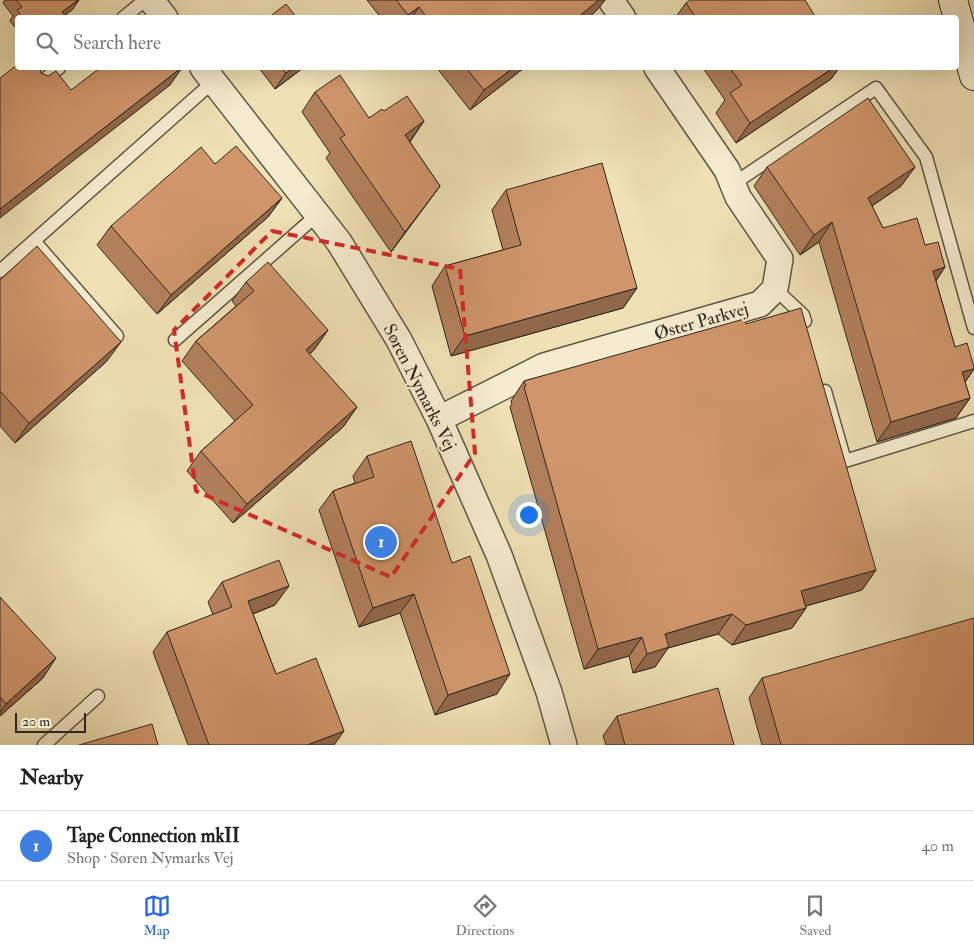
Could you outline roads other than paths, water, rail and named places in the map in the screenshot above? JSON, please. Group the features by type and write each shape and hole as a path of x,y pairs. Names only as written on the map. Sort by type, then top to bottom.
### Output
{"main road":[{"path":"952,0 956,15"},
{"path":"959,24 974,76"}],"street":[{"path":"151,0 163,15"},
{"path":"613,0 612,2 621,15"},
{"path":"658,70 727,170 738,197 780,258 775,289"},
{"name":"Søren Nymarks Vej","path":"209,74 339,242 400,340 439,419 499,554 549,692 564,745"},
{"name":"Øster Parkvej","path":"439,419 544,366 760,304 775,289"}],"lane":[{"path":"127,15 145,0"},
{"path":"34,87 56,70"},
{"path":"0,271 209,74"},
{"path":"733,184 876,88 926,157 974,328"},
{"path":"175,340 318,215"},
{"path":"34,241 117,336"},
{"path":"775,289 803,315 808,333"},
{"path":"821,379 845,461 974,421"},
{"path":"44,745 98,696"}],"place":[{"name":"Tape Connection mkII","path":"381,542"}]}
